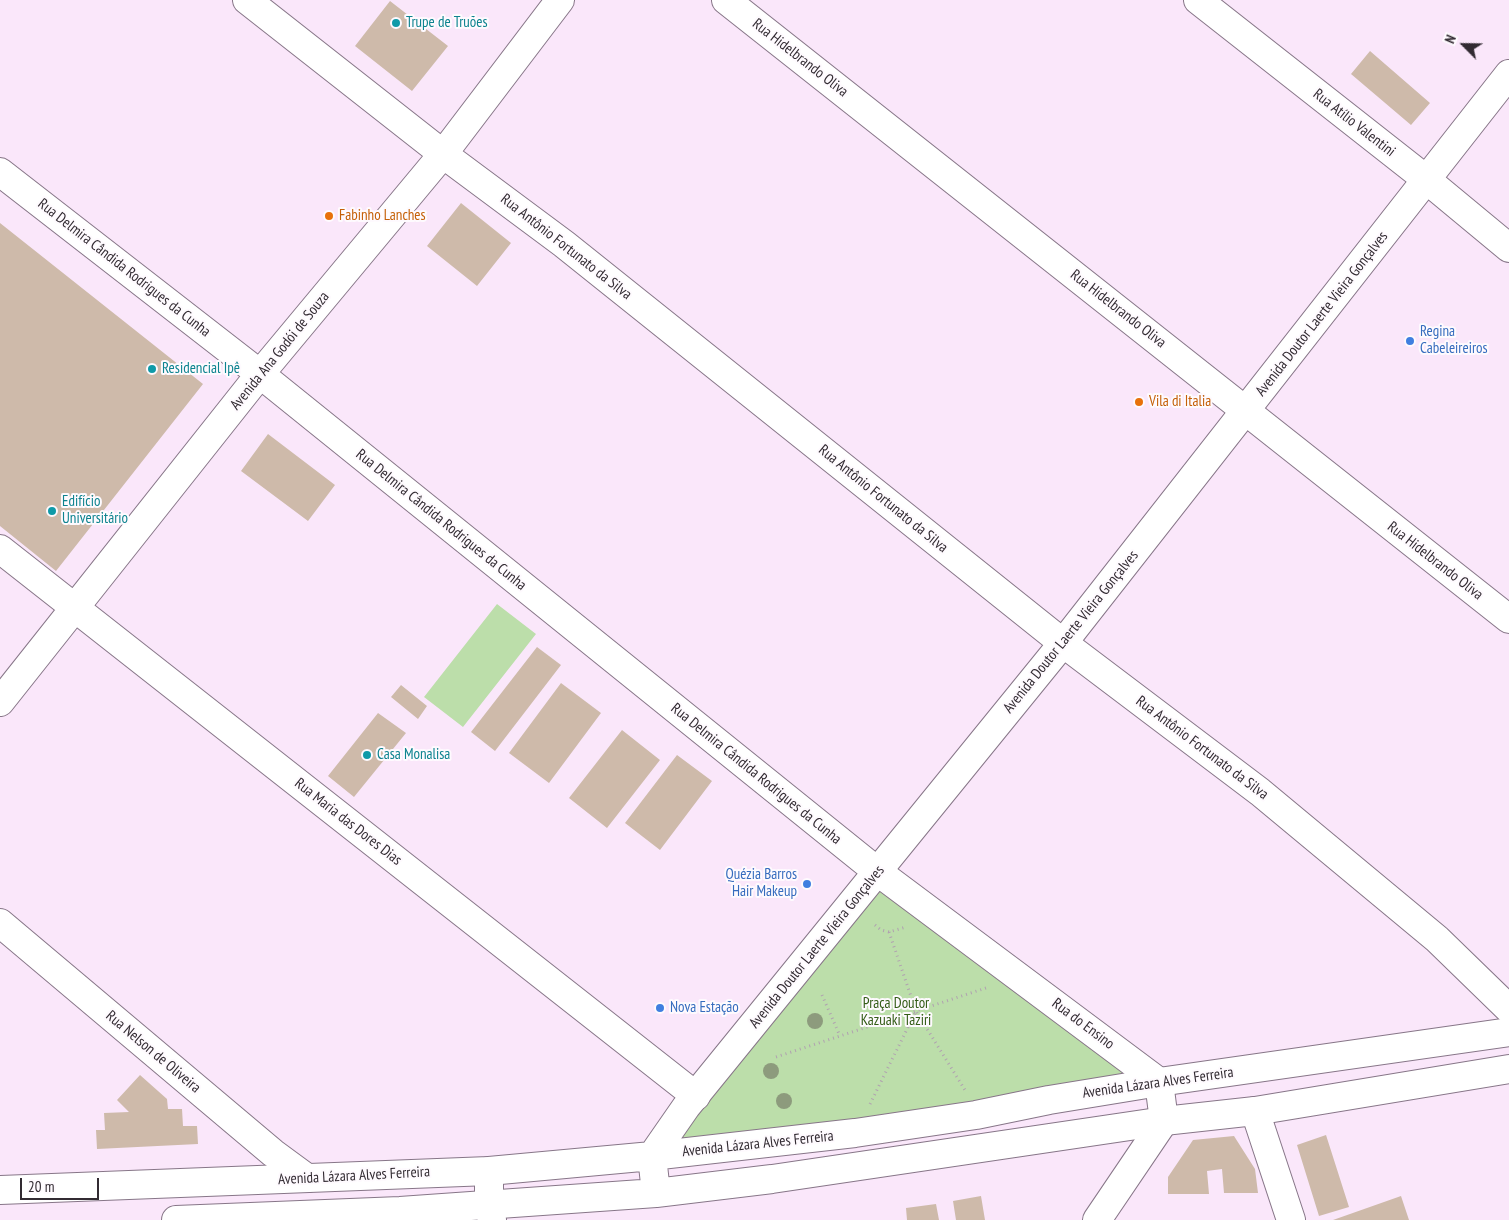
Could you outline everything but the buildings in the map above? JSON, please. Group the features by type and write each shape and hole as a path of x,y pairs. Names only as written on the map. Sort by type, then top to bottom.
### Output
{"street":[{"name":"Rua Antônio Fortunato da Silva","path":"247,0 443,154 564,244 1063,643 1260,792 1437,940 1509,1009"},
{"name":"Avenida Ana Godói de Souza","path":"0,702 260,374 443,154 560,0"},
{"name":"Rua Hidelbrando Oliva","path":"726,0 1509,619"},
{"name":"Rua Atílio Valentini","path":"1198,0 1427,180 1509,248"},
{"name":"Avenida Doutor Laerte Vieira Gonçalves","path":"652,1156 686,1106 1063,643 1509,74"},
{"name":"Rua Delmira Cândida Rodrigues da Cunha","path":"0,172 260,374 878,872"},
{"name":"Rua Maria das Dores Dias","path":"0,549 696,1096"},
{"name":"Rua do Ensino","path":"878,872 1160,1082"},
{"name":"Rua Nelson de Oliveira","path":"0,923 273,1153 308,1178"},
{"name":"Avenida Lázara Alves Ferreira","path":"0,1190 422,1172 489,1171 652,1156 855,1134 976,1116 1049,1100 1160,1082 1509,1032"},
{"path":"176,1220 491,1213 791,1177 1164,1121 1255,1111 1509,1069"},
{"path":"1097,1220 1164,1121 1160,1082"},
{"path":"1255,1111 1291,1220"},
{"path":"652,1156 656,1193"},
{"path":"489,1171 491,1213"}],"path":[{"path":"875,925 881,930 889,932 913,924"},
{"path":"889,932 916,1011 967,1092 976,1116"},
{"path":"776,1057 1019,976"},
{"path":"822,995 840,1036"},
{"path":"855,1134 916,1011"}],"green space":[{"path":"497,604 536,634 463,727 424,697"},
{"name":"Praça Doutor Kazuaki Taziri","path":"878,872 1158,1078 648,1152"}],"place":[{"name":"Trupe de Truões","path":"396,23"},
{"name":"Fabinho Lanches","path":"329,216"},
{"name":"Regina Cabeleireiros","path":"1410,341"},
{"name":"Residencial Ipê","path":"152,369"},
{"name":"Vila di Italia","path":"1139,402"},
{"name":"Edifício Universitário","path":"52,511"},
{"name":"Casa Monalisa","path":"367,755"},
{"name":"Quézia Barros Hair Makeup","path":"807,884"},
{"name":"Nova Estação","path":"660,1008"}]}
